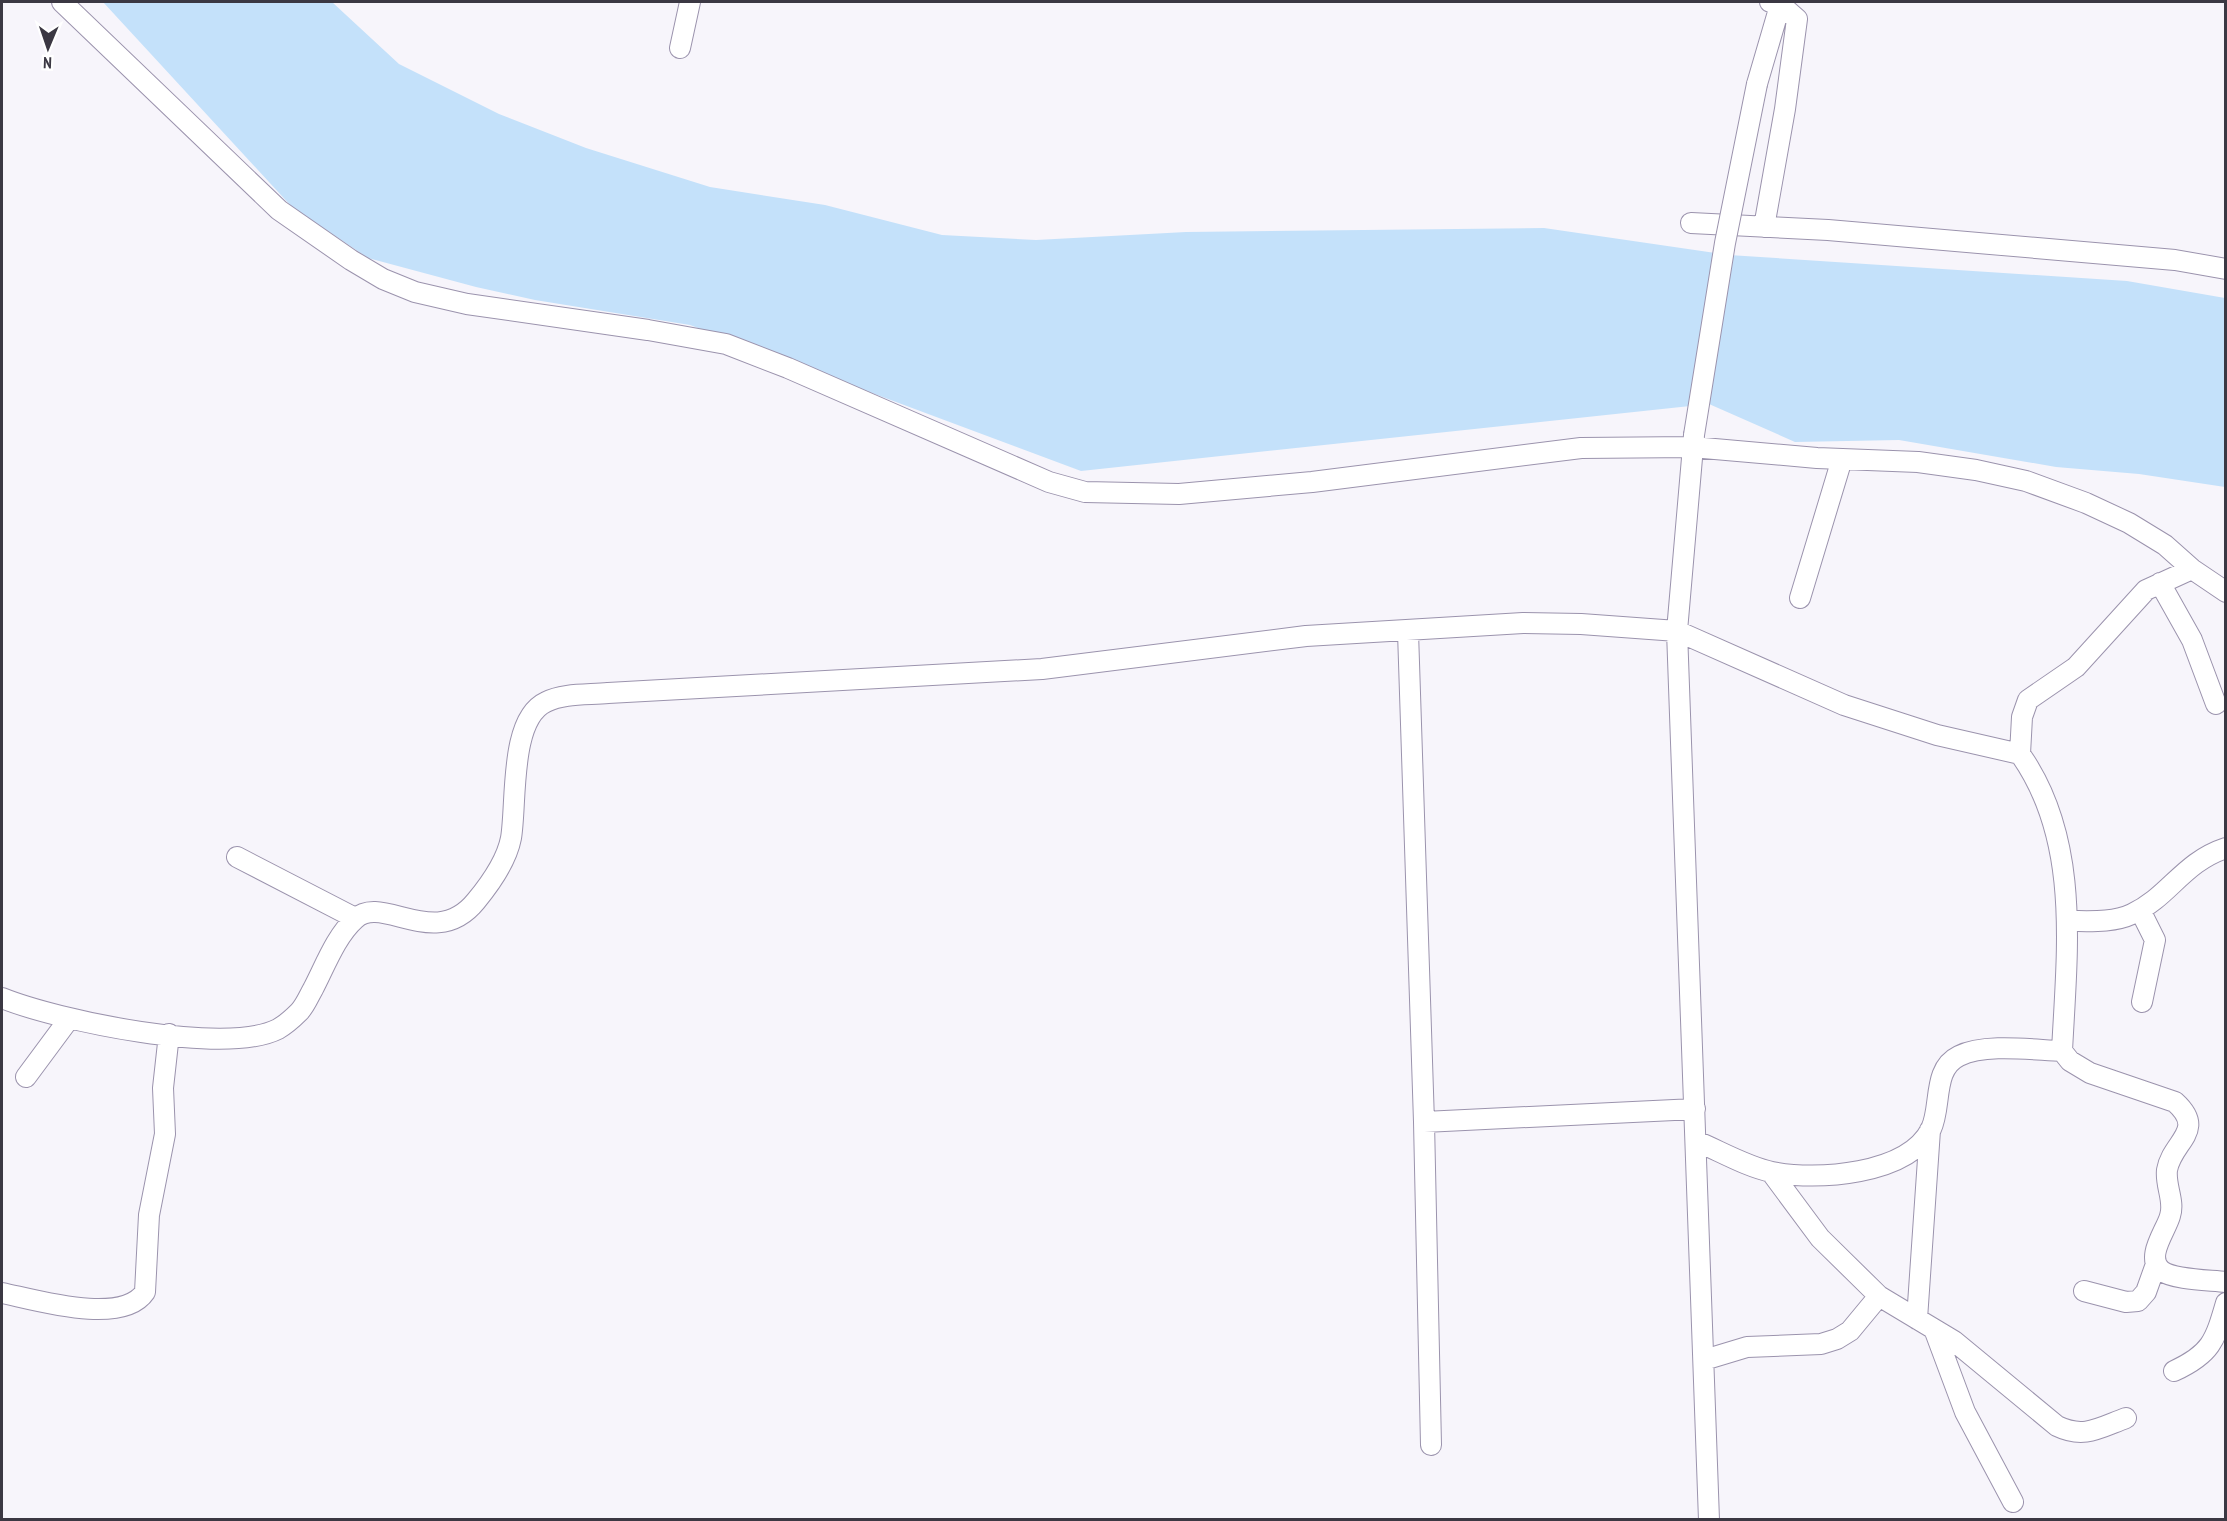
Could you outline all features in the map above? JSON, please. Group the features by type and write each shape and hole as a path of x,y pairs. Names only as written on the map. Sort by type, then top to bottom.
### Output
{"street":[{"path":"62,2 279,210 351,260 383,279 416,292 467,304 648,330 726,344 788,368 1049,482 1085,492 1179,494 1312,482 1581,448 1693,441 1842,459 1918,462 1976,470 2026,481 2086,503 2129,523 2165,545 2192,569 2226,592"},
{"path":"680,48 690,2"},
{"path":"1709,1520 1677,631 1693,441 1725,243 1757,84 1777,2 1797,19 1785,110 1764,227"},
{"path":"1691,224 1828,230 2175,260 2226,269"},
{"path":"1800,598 1842,459"},
{"path":"2062,1051 2068,921 2064,874 2048,802 2037,778 2020,754 2022,717 2028,700 2076,667 2135,601 2160,583 2192,569"},
{"path":"2160,583 2192,640 2216,704"},
{"path":"2,998 101,1027 226,1038 278,1029 301,1011 334,950 355,918 363,912 375,912 413,921 440,923 462,913 475,902 502,862 511,839 517,762 524,730 533,710 547,701 608,693 1042,669 1306,636 1408,632 1523,623 1581,624 1677,631 1854,708 1937,735 2020,754"},
{"path":"1408,632 1424,1122 1431,1446"},
{"path":"2068,921 2112,920 2140,910 2195,862 2226,848"},
{"path":"237,857 355,918"},
{"path":"2140,910 2155,940 2142,1002"},
{"path":"26,1077 69,1019"},
{"path":"2,1293 80,1308 103,1309 130,1305 146,1292 148,1223 165,1134 163,1088 169,1034"},
{"path":"2013,1502 1965,1412 1926,1324 1930,1131 1937,1112 1941,1075 1958,1056 1989,1049 2062,1051 2077,1067 2175,1102 2186,1115 2188,1133 2179,1145 2168,1170 2172,1208 2157,1247 2156,1264 2146,1292 2138,1301 2126,1302 2084,1291"},
{"path":"1424,1122 1695,1109"},
{"path":"1696,1141 1771,1172 1838,1175 1887,1164 1908,1153 1930,1131"},
{"path":"1771,1172 1820,1239 1879,1296 1954,1341 2057,1426 2069,1432 2088,1432 2126,1418"},
{"path":"2156,1264 2161,1271 2169,1275 2226,1282"},
{"path":"1704,1360 1748,1347 1821,1344 1838,1339 1850,1331 1879,1296"},
{"path":"2174,1371 2194,1362 2211,1346 2226,1303"}],"water":[{"path":"103,2 332,2 399,64 499,114 586,148 710,187 825,205 942,235 1036,240 1186,232 1544,228 1729,255 2127,281 2225,298 2225,487 2139,474 2056,467 1899,440 1795,442 1709,404 1081,471 690,325 535,300 368,258 292,207"}]}
